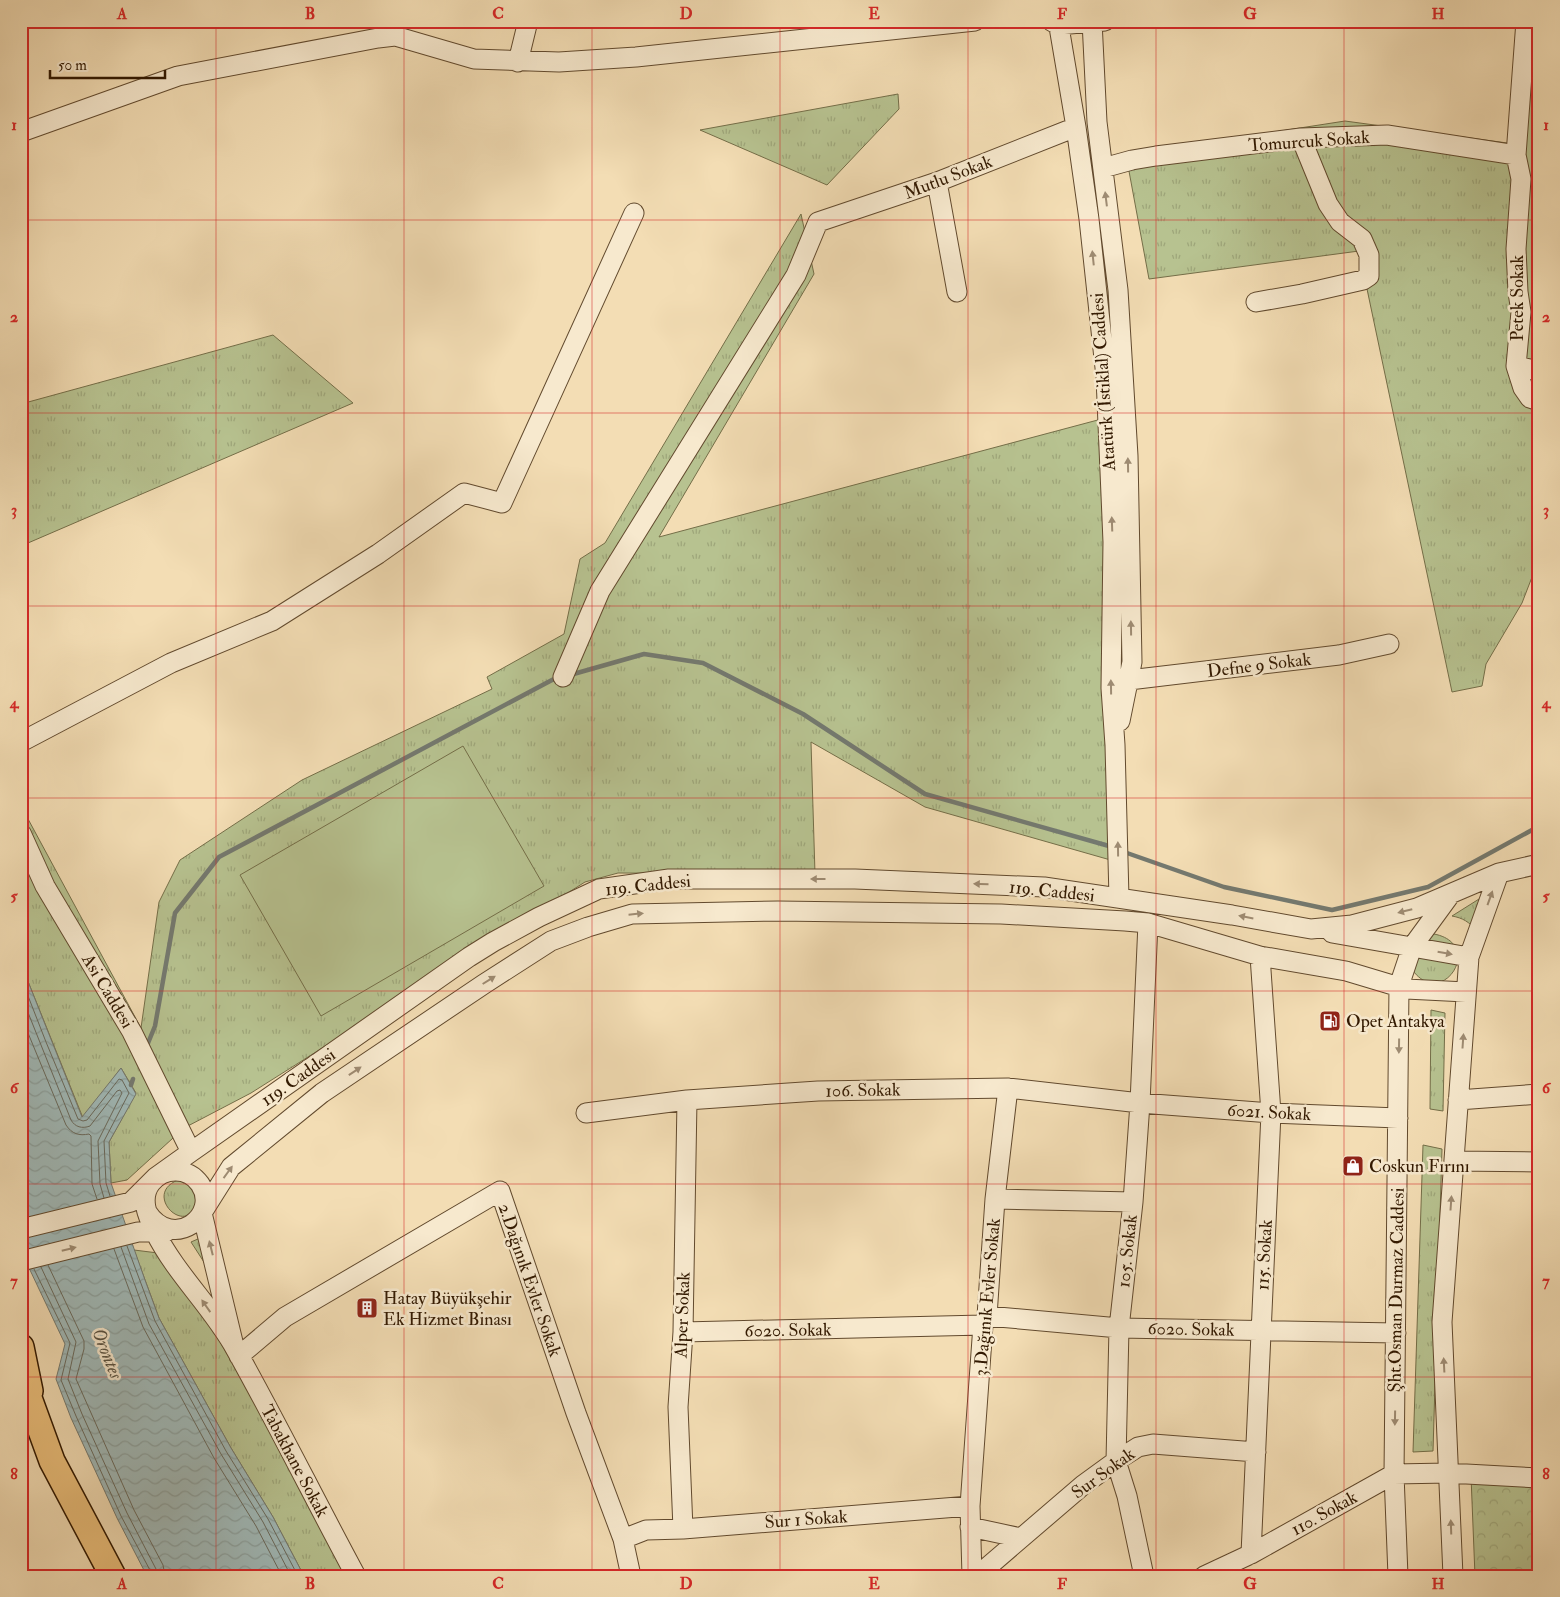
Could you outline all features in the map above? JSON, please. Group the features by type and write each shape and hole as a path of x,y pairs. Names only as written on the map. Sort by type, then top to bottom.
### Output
{"main road":[{"path":"21,1347 28,1408"},
{"path":"21,1376 28,1408 52,1461 112,1576"}],"street":[{"path":"518,62 528,21"},
{"path":"21,132 178,76 395,36 474,59 560,62 636,58 975,21"},
{"name":"Petek Sokak","path":"1526,21 1516,155 1521,180 1516,249 1521,312 1516,366 1523,388 1530,398 1539,401"},
{"path":"1055,23 1096,22"},
{"name":"Atatürk (İstiklal) Caddesi","path":"1096,22 1097,122 1118,290 1128,456 1132,662 1115,745"},
{"name":"Atatürk (İstiklal) Caddesi","path":"1055,23 1076,126 1089,219 1106,376 1113,542 1111,688 1115,745 1119,898"},
{"name":"Mutlu Sokak","path":"563,677 600,592 796,275 818,222 937,182 1076,126"},
{"name":"Tomurcuk Sokak","path":"1103,168 1156,156 1301,138 1387,135 1516,155"},
{"path":"1256,302 1346,284 1363,280 1369,276 1369,255 1362,239 1340,222 1328,204 1301,138"},
{"path":"937,182 957,292"},
{"path":"21,742 171,663 272,621 378,554 464,493 502,503 634,213"},
{"name":"Petek Sokak","path":"1516,366 1539,371"},
{"name":"Defne 9 Sokak","path":"1128,680 1339,655 1390,644"},
{"name":"Asi Caddesi","path":"21,833 45,886 132,1032 191,1152"},
{"name":"119. Caddesi","path":"1311,929 1352,925 1390,916 1418,908 1500,873 1539,864"},
{"path":"1453,1576 1442,1322 1469,957 1500,873"},
{"name":"119. Caddesi","path":"21,1229 131,1202 156,1177 469,957 538,917 599,889 669,879 855,879 1044,887 1232,915 1469,957"},
{"path":"1412,946 1451,894"},
{"name":"119. Caddesi","path":"202,1213 231,1167 322,1094 551,941 588,927 632,914 681,912 1001,914 1148,923 1260,956 1346,971 1406,989 1466,992"},
{"name":"105. Sokak","path":"1144,1576 1127,1496 1116,1461 1118,1328 1133,1202 1140,1103 1148,923"},
{"name":"Şht.Osman Durmaz Caddesi","path":"1398,1576 1394,1474 1400,986 1412,946"},
{"name":"115. Sokak","path":"1251,1554 1271,1113 1260,956"},
{"name":"106. Sokak","path":"586,1113 687,1100 818,1091 1008,1088 1140,1103"},
{"name":"3.Dağınık Evler Sokak","path":"970,1506 995,1199 1008,1088"},
{"path":"1458,1100 1539,1094"},
{"name":"Alper Sokak","path":"682,1529 678,1407 683,1332 687,1100"},
{"name":"6021. Sokak","path":"1140,1103 1271,1113 1398,1118"},
{"path":"1454,1161 1539,1162"},
{"path":"175,1170 185,1172 200,1184 204,1194 202,1213 236,1351 173,1261 147,1233 146,1193 156,1177 165,1172 175,1170"},
{"name":"2.Dağınık Evler Sokak","path":"236,1351 285,1317 500,1191 576,1413 623,1539 631,1576"},
{"path":"995,1199 1133,1202"},
{"path":"147,1212 152,1220 160,1226 169,1230 179,1230"},
{"path":"21,1261 147,1233 179,1230 188,1227 202,1213"},
{"name":"6020. Sokak","path":"683,1332 985,1320 1118,1328 1396,1333"},
{"name":"Tabakhane Sokak","path":"236,1351 356,1576"},
{"name":"Sur Sokak","path":"978,1576 1083,1485 1138,1447 1154,1444 1256,1452"},
{"name":"110. Sokak","path":"1204,1576 1251,1554 1394,1474 1448,1473 1539,1478"},
{"path":"970,1506 972,1576"},
{"name":"Sur 1 Sokak","path":"623,1539 646,1530 682,1529 970,1506"},
{"path":"970,1527 1021,1538"}],"green space":[{"path":"1524,86 1539,87 1539,559 1522,603 1486,664 1482,686 1452,692 1359,251 1149,279 1126,155 1345,121 1522,145"},
{"path":"898,94 899,109 827,185 700,130"},
{"path":"801,214 814,274 659,537 1109,417 1114,861 925,807 811,742 815,874 618,873 585,882 251,1093 184,1128 127,1180 111,1183 109,1142 136,1093 121,1068 83,1118 21,964 21,806 141,1028 159,902 180,860 302,780 492,689 487,677 564,634 580,559 605,543"},
{"path":"273,335 353,403 21,546 21,404"},
{"path":"463,746 544,886 321,1016 240,875"},
{"path":"1487,894 1476,930 1466,921 1452,916"},
{"path":"1434,934 1449,940 1457,950 1457,961 1453,972 1445,980 1435,983 1423,980 1411,968 1426,935"},
{"path":"1431,1010 1445,1013 1443,1111 1430,1109"},
{"path":"1423,1145 1442,1149 1433,1451 1413,1452"},
{"path":"178,1180 184,1180 200,1197 193,1211 187,1216 173,1213 165,1201 164,1193 169,1186"},
{"path":"207,1235 222,1290 191,1242"},
{"path":"134,1250 158,1253 187,1285 237,1371 348,1576 304,1576 273,1517 231,1448 159,1318"},
{"path":"1471,1476 1539,1477 1539,1576 1475,1576"}],"water":[{"name":"Orontes","path":"21,964 82,1117 121,1068 136,1094 109,1142 111,1183 159,1318 231,1448 273,1517 304,1576 147,1576 117,1518 71,1418 56,1379 65,1344 21,1251"}],"waterway":[{"path":"570,675 644,654 703,663 803,714 925,794 1109,846"},
{"path":"146,1048 155,1026 175,913 219,857 558,678"},
{"path":"1127,853 1224,887 1332,910 1428,887 1532,830 1539,832"},
{"path":"131,1085 133,1079"}],"place":[{"name":"Opet Antakya","path":"1330,1021"},
{"name":"Coskun Fırını","path":"1353,1166"},
{"name":"Hatay Büyükşehir Ek Hizmet Binası","path":"367,1308"}]}
